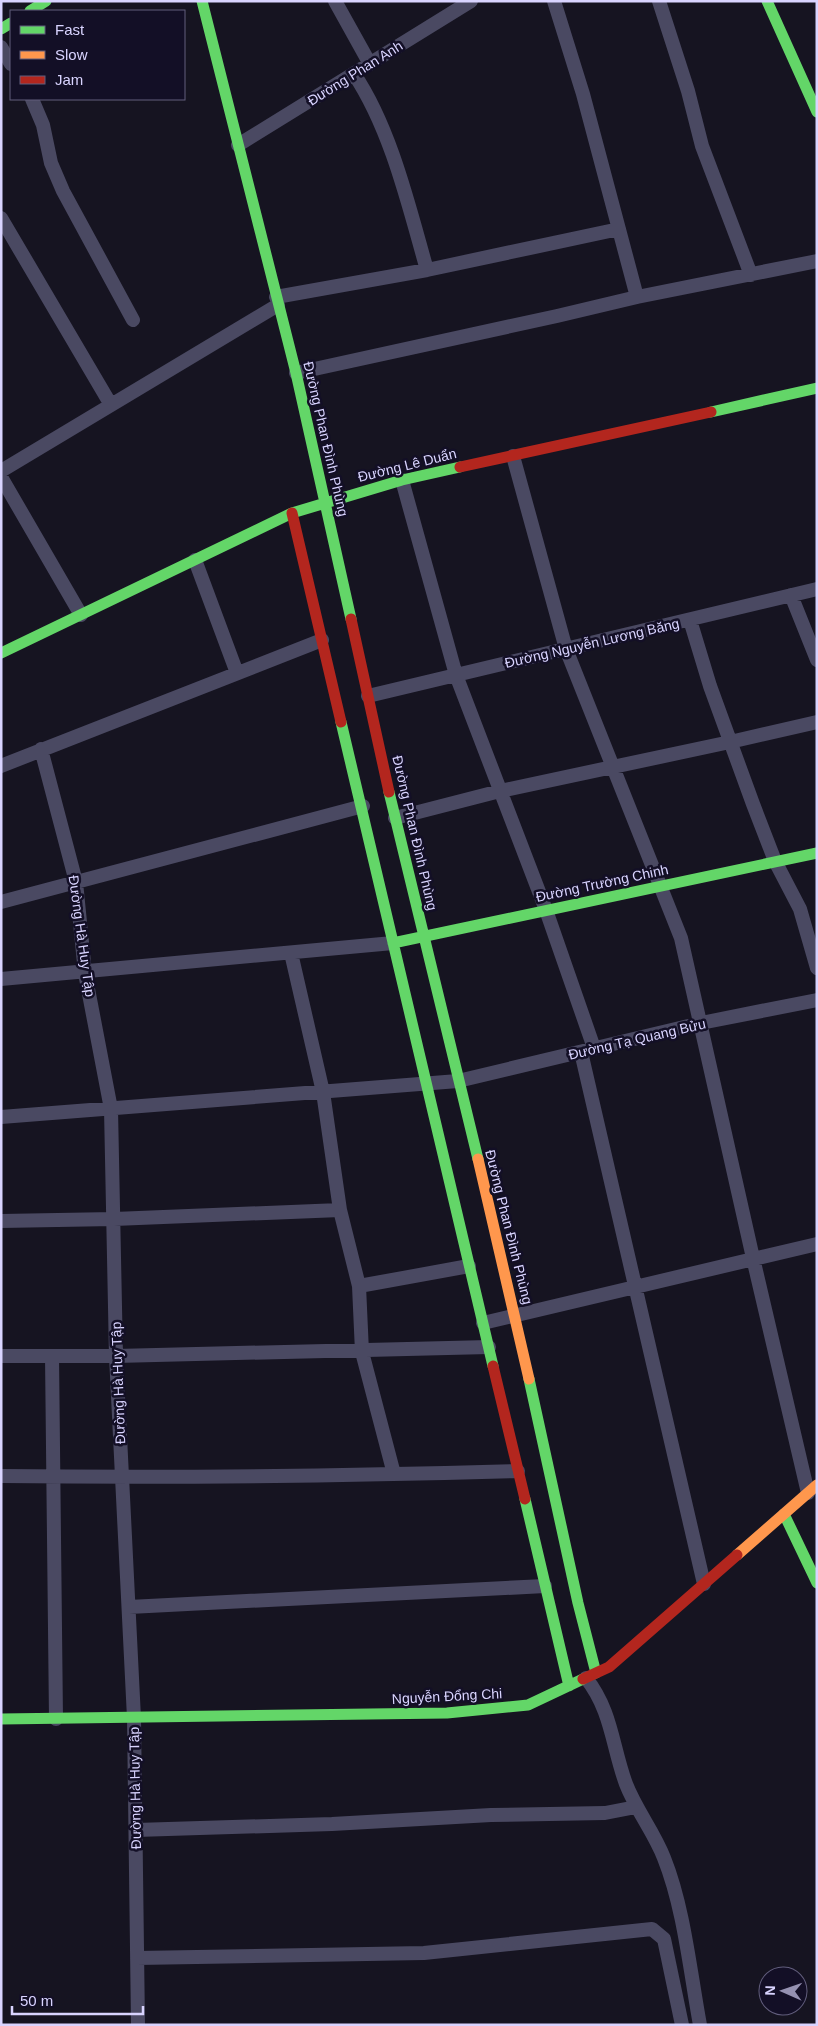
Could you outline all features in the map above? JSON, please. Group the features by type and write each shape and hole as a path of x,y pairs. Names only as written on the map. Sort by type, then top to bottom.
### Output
{"main road":[{"path":"32,10 46,1"},
{"name":"Đường Phan Đình Phùng","path":"202,1 296,373 395,818 515,1314 578,1603 591,1676"},
{"path":"767,1 817,112"},
{"name":"Đường Lê Duẩn","path":"1,653 292,513 325,502 402,480 817,388"},
{"path":"292,513 363,806 393,943 569,1686"},
{"name":"Đường Trường Chinh","path":"393,943 817,853"},
{"name":"Nguyễn Đổng Chi","path":"1,1719 447,1713 528,1705 609,1667 812,1489"},
{"path":"784,1514 817,1583"}],"street":[{"path":"335,1 370,64"},
{"name":"Đường Phan Anh","path":"238,145 471,1"},
{"path":"554,1 583,94 637,297"},
{"path":"659,1 688,91 702,146 751,275"},
{"path":"1,48 10,62"},
{"path":"354,74 367,93 382,127 411,213 427,270"},
{"path":"32,100 43,125 52,163 63,191 133,320"},
{"path":"1,218 111,405"},
{"path":"1,471 277,301 619,229"},
{"path":"296,373 637,297 817,261"},
{"path":"513,456 566,649 681,938 753,1258 812,1489"},
{"path":"1,477 81,615"},
{"path":"402,480 456,674 546,910 594,1048"},
{"path":"195,560 237,673"},
{"name":"Đường Nguyễn Lương Băng","path":"368,696 817,589"},
{"path":"790,595 817,660"},
{"path":"690,620 730,742 775,861 800,909 817,968"},
{"path":"1,766 322,640"},
{"path":"395,818 500,791 817,722"},
{"name":"Đường Hà Huy Tập","path":"41,749 76,882 85,973 111,1109 116,1356 134,1718 138,2025"},
{"path":"1,902 363,806"},
{"path":"1,980 393,943"},
{"path":"292,953 322,1092 340,1210 359,1286 362,1352 394,1474"},
{"name":"Đường Tạ Quang Bửu","path":"1,1117 458,1081 594,1048 817,1000"},
{"path":"580,1052 704,1584"},
{"path":"1,1221 114,1219 340,1210"},
{"path":"483,1322 817,1244"},
{"path":"359,1286 469,1266"},
{"path":"1,1356 362,1352 488,1347"},
{"path":"52,1356 56,1719"},
{"path":"1,1476 122,1478 518,1471"},
{"path":"129,1608 545,1586"},
{"path":"591,1676 604,1705 618,1758 636,1807 664,1857 676,1896 700,2025"},
{"path":"136,1830 605,1813 636,1807"},
{"path":"137,1958 424,1954 652,1928 664,1939 682,2025"}],"traffic: fast":[{"path":"32,10 46,1"},
{"path":"202,1 296,373 351,619"},
{"path":"767,1 817,112"},
{"path":"1,29 10,24"},
{"path":"711,412 817,388"},
{"path":"1,653 292,513 402,480 460,467"},
{"path":"341,722 493,1366"},
{"path":"389,792 478,1159"},
{"path":"393,943 817,853"},
{"path":"529,1379 578,1603 596,1673"},
{"path":"525,1499 569,1686"},
{"path":"784,1514 817,1583"},
{"path":"1,1719 447,1713 528,1705 583,1679"}],"traffic: slow":[{"path":"478,1159 529,1379"},
{"path":"737,1555 817,1485"}],"traffic: jam":[{"path":"460,467 711,412"},
{"path":"292,513 341,722"},
{"path":"351,619 389,792"},
{"path":"493,1366 525,1499"},
{"path":"583,1679 609,1667 737,1555"}]}
